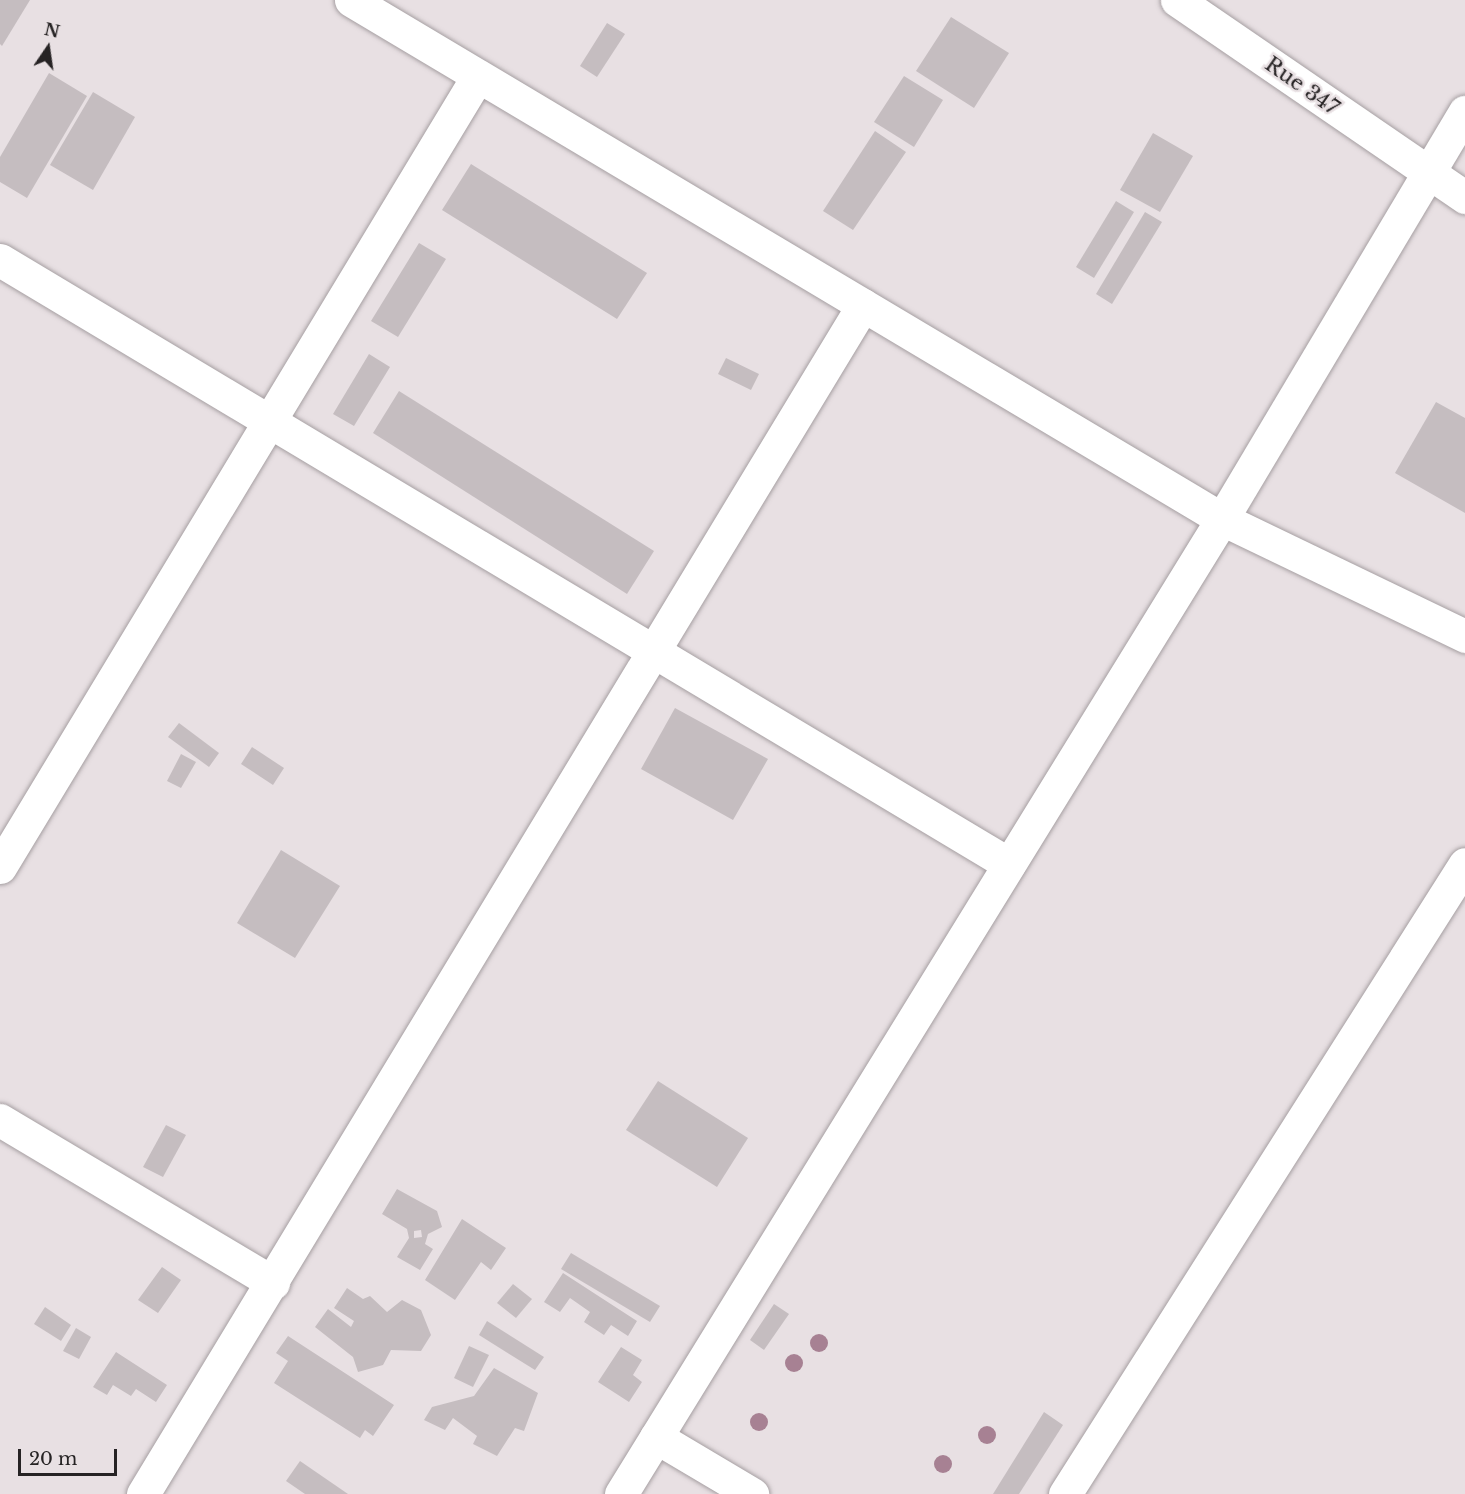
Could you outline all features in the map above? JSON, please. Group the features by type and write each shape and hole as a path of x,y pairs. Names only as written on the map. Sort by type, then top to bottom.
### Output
{"street":[{"path":"351,0 1222,519 1465,636"},
{"name":"Rue 347","path":"1177,0 1465,197"},
{"path":"0,867 478,76"},
{"path":"621,1494 1222,519 1465,112"},
{"path":"0,260 1010,864"},
{"path":"143,1494 273,1283 863,305"},
{"path":"1065,1494 1465,864"},
{"path":"0,1120 273,1283"},
{"path":"656,1437 752,1494"}],"building":[{"path":"0,0 30,0 2,46 0,44"},
{"path":"951,17 1009,53 974,108 916,71"},
{"path":"607,23 625,34 597,77 580,66"},
{"path":"49,73 87,96 27,198 0,182 0,157"},
{"path":"904,76 943,100 914,147 874,122"},
{"path":"93,92 135,117 93,190 50,165"},
{"path":"875,131 906,152 853,230 823,211"},
{"path":"1153,133 1193,156 1160,212 1120,190"},
{"path":"471,164 647,273 617,319 442,210"},
{"path":"1116,201 1134,212 1094,278 1076,267"},
{"path":"1145,212 1162,222 1112,304 1096,294"},
{"path":"419,243 446,259 398,337 371,321"},
{"path":"369,354 390,367 354,426 333,414"},
{"path":"726,358 759,374 751,390 718,374"},
{"path":"399,391 654,551 627,594 373,433"},
{"path":"1436,402 1465,418 1465,513 1395,473"},
{"path":"675,708 768,759 733,820 641,769"},
{"path":"179,723 219,753 209,767 168,737"},
{"path":"252,747 284,768 273,785 241,764"},
{"path":"181,754 196,762 181,788 167,781"},
{"path":"281,850 340,886 295,958 237,923"},
{"path":"658,1081 748,1138 717,1187 626,1130"},
{"path":"166,1125 186,1135 163,1177 143,1167"},
{"path":"397,1189 437,1211 442,1227 428,1234 425,1244 433,1249 420,1270 397,1257 409,1238 407,1229 382,1214","holes":["421,1230 422,1237 414,1238 414,1231"]},
{"path":"462,1219 506,1248 491,1270 481,1262 455,1300 425,1280"},
{"path":"571,1253 660,1306 650,1322 561,1269"},
{"path":"162,1267 181,1280 158,1313 138,1300"},
{"path":"563,1273 637,1321 628,1336 611,1325 604,1335 584,1322 590,1312 570,1298 560,1312 544,1302"},
{"path":"513,1284 532,1299 516,1318 497,1303"},
{"path":"347,1288 363,1299 370,1296 387,1312 402,1300 421,1310 431,1335 421,1351 391,1350 383,1365 358,1372 353,1357 315,1327 328,1309 351,1327 354,1321 334,1308"},
{"path":"774,1304 789,1314 764,1350 750,1340"},
{"path":"45,1307 71,1325 61,1341 34,1324"},
{"path":"487,1321 544,1357 535,1370 479,1335"},
{"path":"76,1328 91,1337 79,1359 63,1351"},
{"path":"288,1336 394,1405 373,1436 365,1430 360,1438 274,1383 288,1361 276,1353"},
{"path":"469,1346 489,1355 473,1387 454,1378"},
{"path":"621,1347 642,1360 633,1375 642,1382 629,1402 598,1382"},
{"path":"116,1352 167,1385 156,1402 136,1389 131,1396 113,1385 107,1395 93,1387"},
{"path":"494,1368 538,1393 524,1431 515,1428 497,1456 473,1444 477,1436 453,1418 445,1430 424,1420 432,1407 474,1396"},
{"path":"1044,1412 1063,1425 1019,1494 993,1494"},
{"path":"300,1461 348,1494 305,1494 286,1481"}]}
